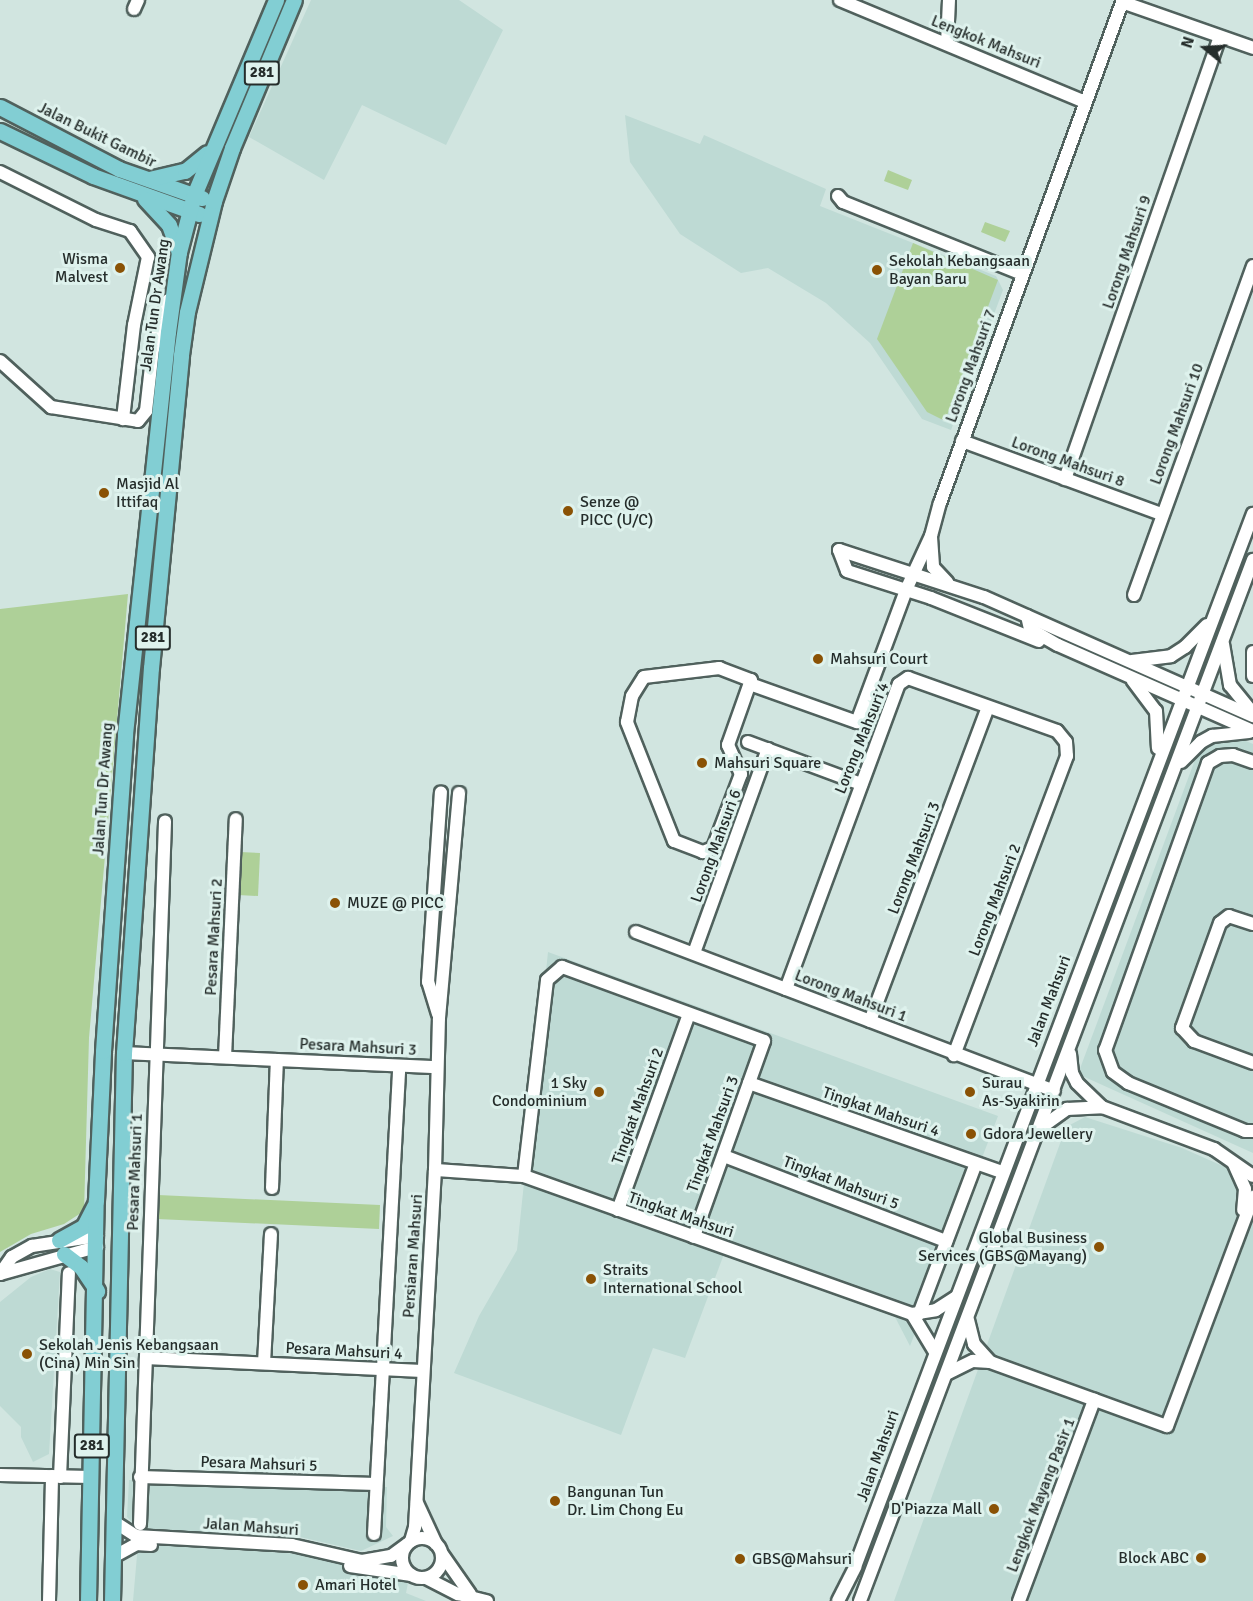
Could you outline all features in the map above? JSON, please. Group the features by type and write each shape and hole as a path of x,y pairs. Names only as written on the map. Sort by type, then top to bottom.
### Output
{"main road":[{"name":"Jalan Tun Dr Awang","path":"88,1601 97,1291 101,1241 96,1200 125,734 173,291 178,252 194,195 214,142 276,0"},
{"name":"Jalan Tun Dr Awang","path":"112,1601 117,1265 124,1053 150,668 182,355 187,312 214,201 232,148 294,0"},
{"name":"Jalan Bukit Gambir","path":"0,107 146,180 214,201"},
{"path":"0,131 140,195 210,217"},
{"path":"146,180 185,171 203,158 214,142"},
{"path":"140,195 169,225 178,252"},
{"path":"96,1200 87,1223 61,1247 81,1267 97,1291"},
{"path":"117,1265 101,1241 119,1214"}],"street":[{"name":"Lengkok Mahsuri","path":"840,0 1086,102"},
{"path":"947,44 949,0"},
{"path":"1122,1 1253,48"},
{"name":"Lorong Mahsuri 7","path":"750,684 857,722 906,590 931,536 962,441 1122,1"},
{"name":"Lorong Mahsuri 9","path":"1065,479 1220,37"},
{"path":"0,172 96,220 129,231 148,257 134,326 123,419"},
{"path":"838,196 843,202 1022,274"},
{"name":"Lorong Mahsuri 10","path":"1134,595 1253,266"},
{"path":"0,361 51,408 138,421 146,411 153,349 173,291"},
{"name":"Lorong Mahsuri 8","path":"962,441 1162,514"},
{"name":"Jalan Mahsuri","path":"838,1601 855,1567 1035,1084 1253,514"},
{"path":"931,536 933,567 947,582"},
{"path":"1253,714 947,582 913,574 839,550 847,571 1058,645 1253,732"},
{"path":"860,1601 948,1374 1253,560"},
{"path":"1131,661 1171,656 1192,641 1215,615"},
{"path":"1027,616 1030,629 1058,645"},
{"path":"1223,640 1230,685 1253,714"},
{"path":"1252,673 1253,652"},
{"path":"719,668 751,680 750,684 728,745 741,774 713,848 703,852 674,841 627,722 632,696 644,677 719,668"},
{"path":"1128,675 1156,711 1158,759"},
{"name":"Lorong Mahsuri 4","path":"786,989 899,684 908,678 1057,731 1066,742 1067,756"},
{"name":"Lorong Mahsuri 3","path":"870,1021 988,707"},
{"path":"1171,781 1184,757 1201,741 1233,732 1253,732"},
{"path":"748,742 861,784"},
{"name":"Lorong Mahsuri 6","path":"694,954 768,749"},
{"path":"1253,762 1233,755 1220,756 1208,763 1105,1050 1113,1072 1128,1083 1245,1131 1253,1131"},
{"name":"Lorong Mahsuri 2","path":"954,1054 1067,756"},
{"name":"Persiaran Mahsuri","path":"439,1018 428,982 441,792"},
{"name":"Persiaran Mahsuri","path":"408,1543 415,1527 414,1496 435,1170 439,1018 459,793"},
{"name":"Pesara Mahsuri 2","path":"225,1057 236,819"},
{"name":"Pesara Mahsuri 1","path":"137,1535 146,1358 165,821"},
{"path":"1253,924 1229,916 1220,923 1182,1028 1194,1041 1253,1063"},
{"name":"Lorong Mahsuri 1","path":"636,932 1054,1091"},
{"path":"524,1176 547,980 555,971 562,967 689,1014"},
{"name":"Tingkat Mahsuri 3","path":"689,1014 764,1041 694,1237"},
{"name":"Tingkat Mahsuri 2","path":"618,1210 689,1014"},
{"path":"1071,1047 1072,1073 1102,1107"},
{"name":"Pesara Mahsuri 3","path":"124,1053 437,1067"},
{"name":"Pesara Mahsuri 3","path":"272,1188 277,1060"},
{"path":"374,1534 381,1369 399,1067"},
{"name":"Tingkat Mahsuri 4","path":"749,1083 1002,1172"},
{"path":"1039,1130 1067,1109 1102,1107 1227,1156 1253,1176"},
{"name":"Tingkat Mahsuri 5","path":"724,1156 946,1241"},
{"path":"1227,1156 1245,1189 1246,1217"},
{"path":"915,1314 976,1163"},
{"name":"Tingkat Mahsuri","path":"435,1170 524,1176 915,1314"},
{"path":"948,1374 973,1361 990,1362 1167,1426 1253,1197"},
{"name":"Pesara Mahsuri 4","path":"264,1363 272,1234"},
{"path":"0,1274 61,1247 101,1241"},
{"path":"49,1601 69,1273"},
{"path":"915,1314 936,1310 956,1297"},
{"path":"915,1314 935,1352"},
{"path":"968,1319 974,1344 990,1362"},
{"name":"Pesara Mahsuri 4","path":"146,1358 422,1371"},
{"name":"Lengkok Mayang Pasir 1","path":"1019,1601 1094,1400"},
{"path":"0,1475 91,1477"},
{"name":"Pesara Mahsuri 5","path":"140,1477 376,1484"},
{"name":"Persiaran Mahsuri","path":"414,1496 438,1547 470,1594"},
{"path":"113,1521 137,1535 113,1557"},
{"name":"Jalan Mahsuri","path":"137,1535 292,1545 362,1565 411,1575"},
{"path":"362,1565 391,1556 408,1543 427,1538 438,1547 440,1567 426,1578"},
{"path":"408,1543 401,1558 411,1575 426,1578 458,1594 470,1594 487,1601"}],"shaded area":[{"path":"311,0 459,0 503,30 446,145 362,105 324,180 249,137"},
{"name":"Sekolah Kebangsaan Bayan Baru","path":"625,115 700,144 704,135 826,189 820,206 996,276 1003,290 951,430 922,419 870,343 826,303 768,268 741,273 680,234 630,162"},
{"path":"1234,736 1253,744 1253,1153 1078,1074 1199,749"},
{"path":"548,952 998,1116 910,1346 895,1317 724,1254 685,1358 653,1348 621,1435 454,1373 479,1316 517,1250"},
{"path":"1085,1117 1182,1148 1225,1167 1253,1190 1253,1601 894,1601 1066,1127"},
{"name":"Sekolah Jenis Kebangsaan (Cina) Min Sin","path":"50,1269 60,1272 49,1454 33,1462 21,1437 21,1427 0,1406 0,1302 31,1277"},
{"path":"129,1480 387,1487 386,1527 393,1536 361,1551 300,1537 140,1530 127,1517"},
{"path":"138,1544 301,1554 394,1576 408,1583 406,1593 426,1601 133,1601"}],"green space":[{"path":"888,170 912,180 908,190 884,181"},
{"path":"985,222 1010,231 1005,242 981,232"},
{"path":"913,243 998,280 945,421 927,412 877,339"},
{"path":"128,594 89,1038 84,1211 64,1224 31,1234 0,1252 0,609"},
{"path":"240,852 260,853 258,896 238,895"},
{"path":"158,1195 380,1205 379,1229 157,1219"}],"place":[{"name":"Wisma Malvest","path":"120,268"},
{"name":"Sekolah Kebangsaan Bayan Baru","path":"877,270"},
{"name":"Masjid Al Ittifaq","path":"104,493"},
{"name":"Senze @ PICC (U/C)","path":"568,511"},
{"name":"Mahsuri Court","path":"818,659"},
{"name":"Mahsuri Square","path":"702,763"},
{"name":"MUZE @ PICC","path":"335,903"},
{"name":"1 Sky Condominium","path":"599,1092"},
{"name":"Surau As-Syakirin","path":"970,1092"},
{"name":"Gdora Jewellery","path":"971,1134"},
{"name":"Global Business Services (GBS@Mayang)","path":"1099,1247"},
{"name":"Straits International School","path":"591,1279"},
{"name":"Sekolah Jenis Kebangsaan (Cina) Min Sin","path":"27,1354"},
{"name":"Bangunan Tun Dr. Lim Chong Eu","path":"555,1501"},
{"name":"D'Piazza Mall","path":"994,1509"},
{"name":"Block ABC","path":"1201,1558"},
{"name":"GBS@Mahsuri","path":"740,1559"},
{"name":"Amari Hotel","path":"303,1585"}]}
